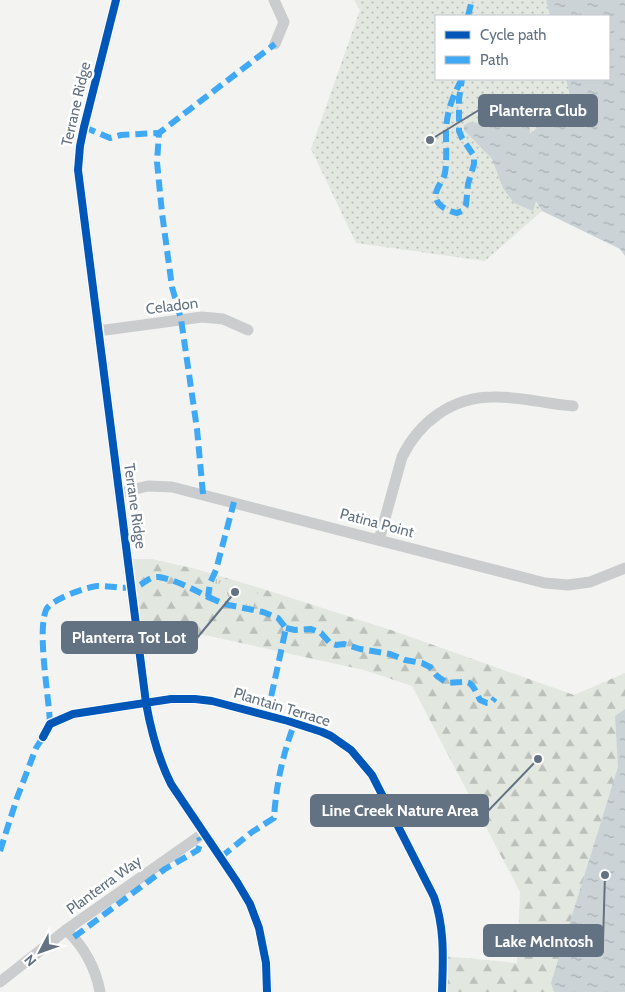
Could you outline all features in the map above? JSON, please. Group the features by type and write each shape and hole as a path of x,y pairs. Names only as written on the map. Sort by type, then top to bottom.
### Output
{"street":[{"name":"Terrane Ridge","path":"116,0 84,127 78,158 79,183 146,703 150,728 163,768 250,904 259,928 266,963 267,992"},
{"path":"274,0 284,22 275,44"},
{"name":"Celadon","path":"98,332 202,317 222,319 248,330"},
{"path":"379,540 402,457 407,446 417,432 438,414 451,406 468,400 494,396 573,406"},
{"name":"Patina Point","path":"120,493 148,486 172,487 527,578 560,584 568,585 590,582 625,568"},
{"name":"Plantain Terrace","path":"43,737 50,724 73,714 146,703 195,699 212,701 295,722 331,736 351,750 372,775 434,897 440,913 443,932 442,992"},
{"name":"Planterra Way","path":"0,982 66,930 204,833"},
{"path":"66,930 74,937 88,957 100,992"}],"green space":[{"path":"354,0 546,0 550,15 435,15 435,80 566,80 572,99 536,156 542,211 485,261 356,243 311,149 360,10"},
{"path":"128,559 152,559 196,569 260,588 391,630 574,695 625,673 625,823 580,992 442,992 443,956 517,963 520,892 412,686 364,670 136,620"},
{"path":"217,576 259,589 253,607 211,595"}],"water":[{"path":"546,0 625,0 625,256 620,249 542,211 536,201 533,211 514,203 503,188 492,159 464,130 464,125 470,122 506,127 529,123 530,134 571,100 566,80 610,80 610,15 550,15"},
{"path":"625,709 625,992 554,992 551,983 618,767 615,716"}],"marked path":[{"path":"468,15 472,0"},
{"path":"203,494 197,429 181,319 172,287 162,213 157,162 159,133 275,44"},
{"path":"462,80 448,113 445,173 436,195 437,201 441,206 457,213 462,211 466,205 468,184 474,164 474,156 459,131 459,99 462,80"},
{"path":"84,127 110,138 121,135 159,133"},
{"path":"50,724 43,649 44,620 49,606 61,598 85,589 97,586 135,587 155,577 165,578 208,597 210,583 216,570 234,502"},
{"path":"208,597 224,604 263,612 278,618 286,628 267,716"},
{"path":"286,628 295,630 311,629 321,633 330,643 336,645 344,644 422,663 430,667 437,676 447,683 468,682 474,688 480,700 491,703 495,698"},
{"path":"221,857 252,832 274,818 276,793 281,769 295,722"},
{"path":"0,851 17,798 36,748 43,737"},
{"path":"74,937 165,869 198,850 201,842 199,837"}],"cycle path":[{"path":"116,0 84,127 78,170 146,703 162,764 171,784 250,904 259,928 266,963 267,992"},
{"path":"43,737 50,724 73,714 171,699 212,701 288,721 331,736 351,750 372,775 434,897 442,932 442,992"}],"place":[{"name":"Planterra Club","path":"430,140"},
{"name":"Planterra Tot Lot","path":"235,592"},
{"name":"Line Creek Nature Area","path":"538,759"},
{"name":"Lake McIntosh","path":"605,875"}]}
